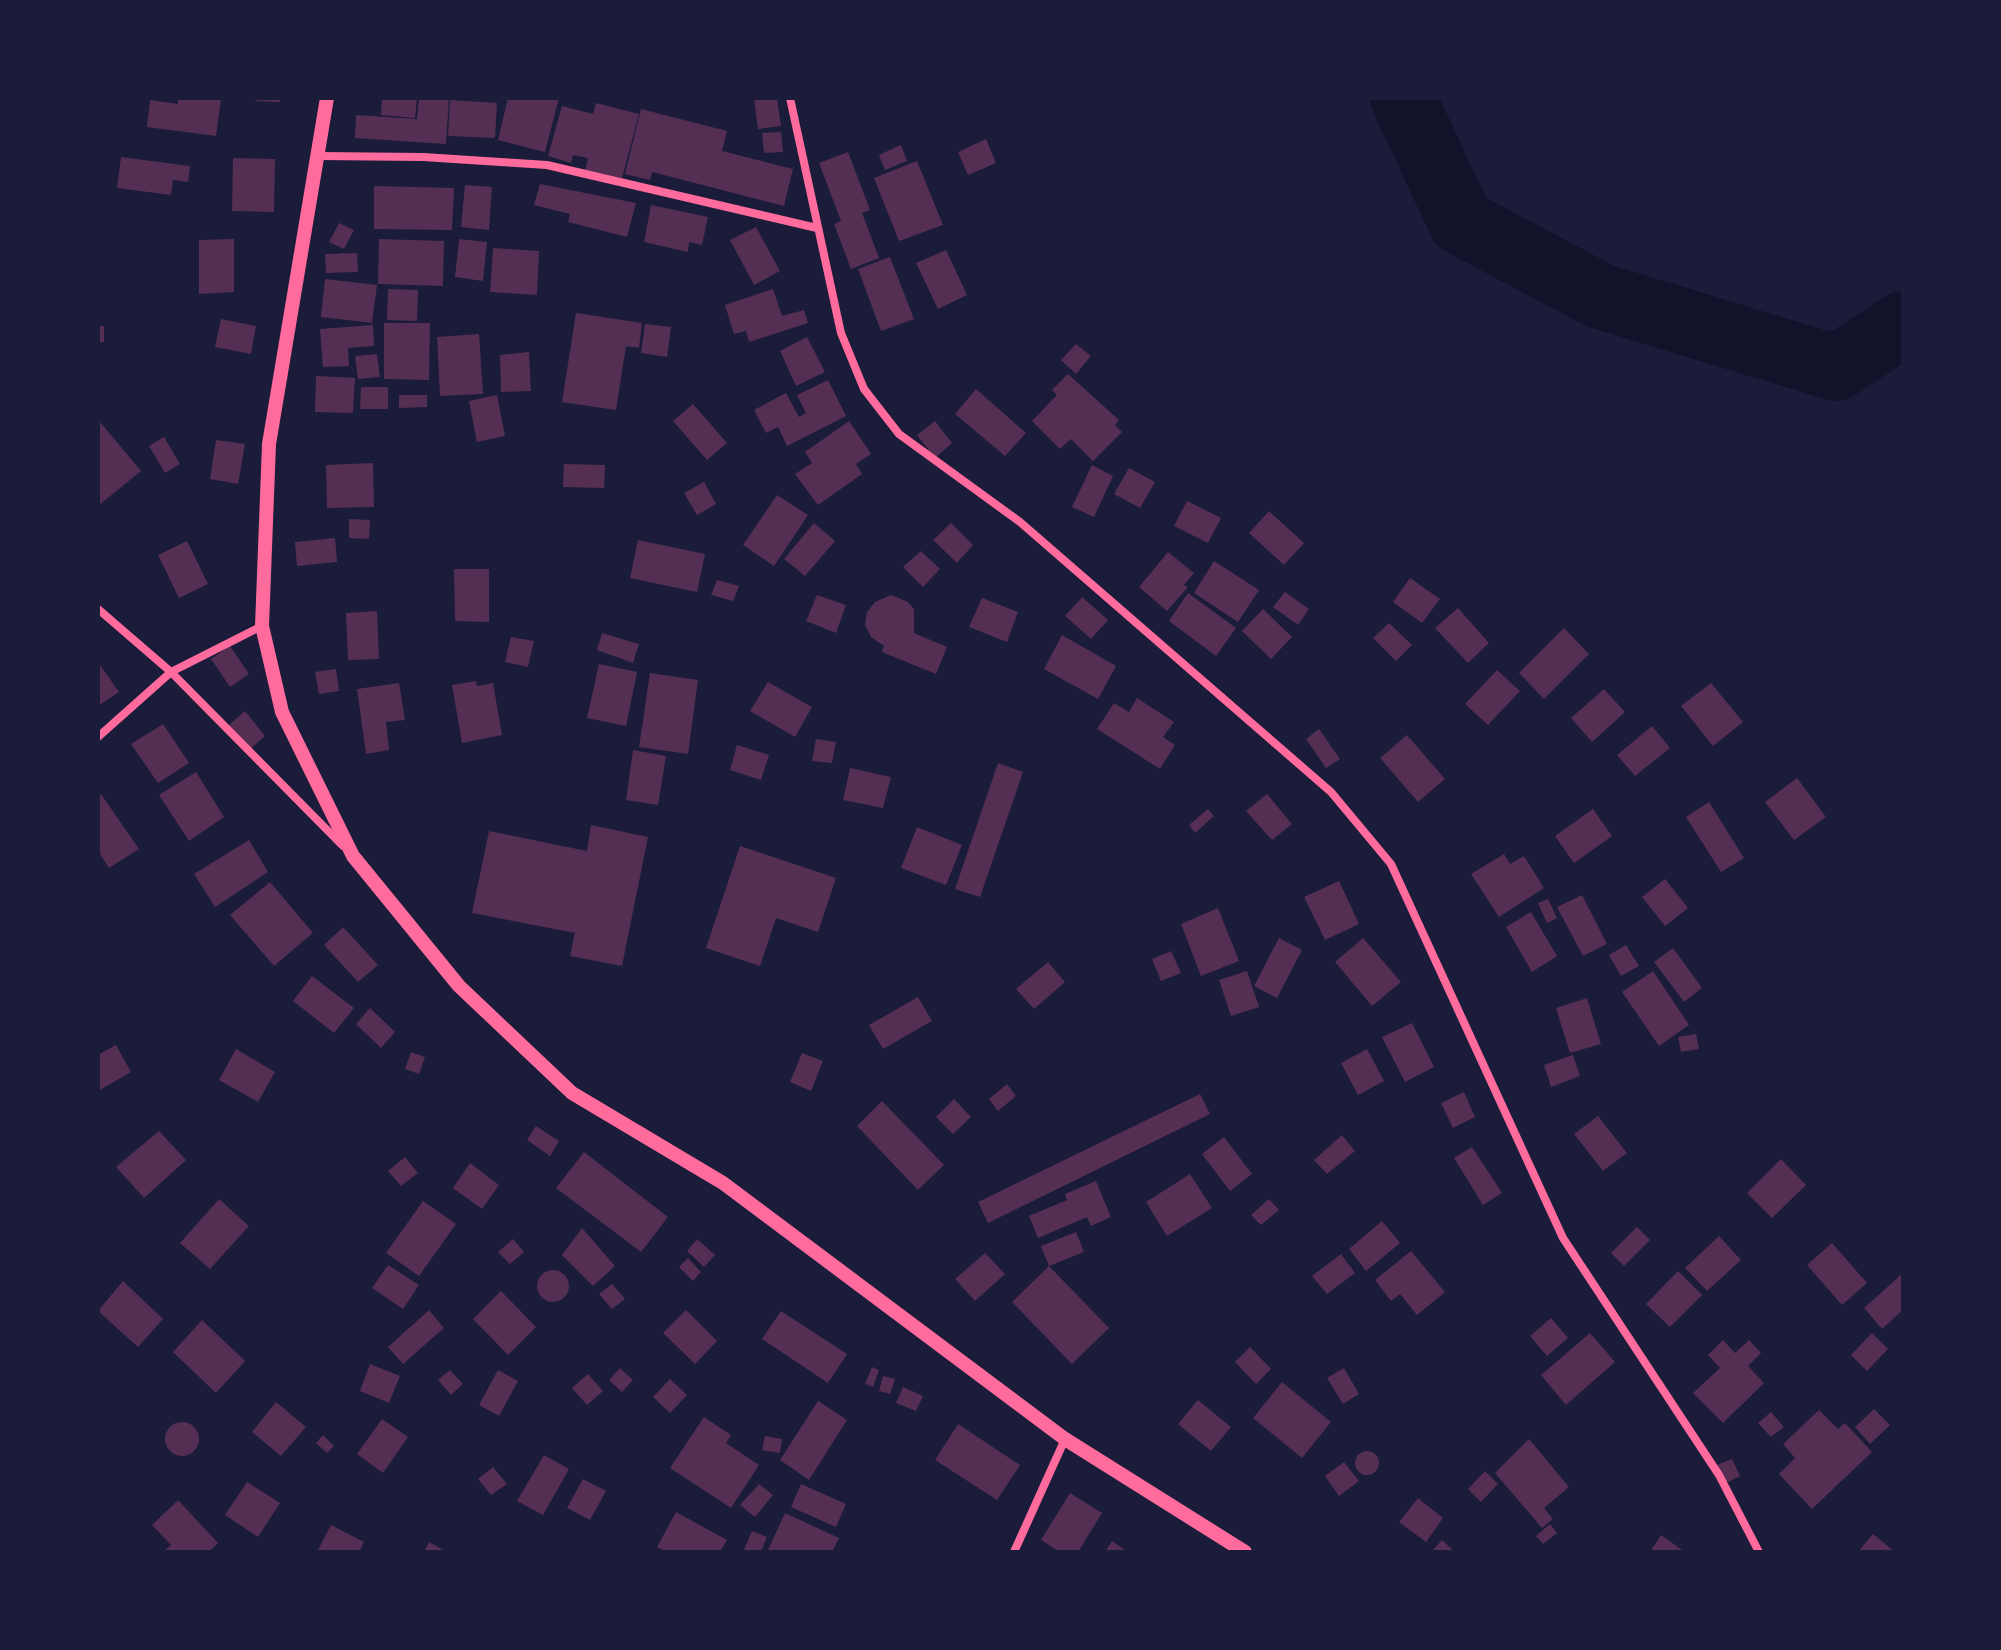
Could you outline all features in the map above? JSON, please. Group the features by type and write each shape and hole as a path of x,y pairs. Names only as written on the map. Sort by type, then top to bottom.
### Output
{"street":[{"path":"327,98 269,444 262,626 282,712 353,856"},
{"path":"790,98 841,333 864,389 899,434 1020,522 1237,707 1331,792 1391,864 1563,1238 1719,1475 1759,1552"},
{"path":"317,156 423,157 547,165 817,228"},
{"path":"98,609 171,672 353,856 459,986 572,1093 723,1183 1065,1439 1245,1552"},
{"path":"98,737 171,672 262,626"},
{"path":"1014,1552 1065,1439"}],"building":[{"path":"178,98 221,99 216,136 147,127 150,100 178,104"},
{"path":"255,98 280,98 280,102 255,101"},
{"path":"382,98 417,98 415,118 381,115"},
{"path":"419,98 449,98 446,144 355,138 356,115 417,119"},
{"path":"508,98 559,98 545,152 498,140"},
{"path":"754,98 777,98 781,126 758,129"},
{"path":"450,100 497,103 495,138 448,136"},
{"path":"596,103 639,114 622,178 585,170 588,158 573,155 571,163 548,156 562,106 593,114"},
{"path":"641,109 727,131 722,151 793,169 784,206 652,172 650,180 625,174"},
{"path":"781,132 783,152 764,153 762,133"},
{"path":"986,139 996,163 968,175 958,152"},
{"path":"901,145 907,161 885,170 879,155"},
{"path":"848,152 870,210 862,213 879,258 851,269 834,224 841,221 819,163"},
{"path":"121,157 190,166 188,182 173,180 171,195 117,188"},
{"path":"233,158 275,159 274,212 232,211"},
{"path":"917,161 943,225 899,241 874,178"},
{"path":"540,184 636,203 627,237 568,222 570,214 534,205"},
{"path":"465,185 492,187 489,230 461,227"},
{"path":"374,186 454,188 452,230 374,229"},
{"path":"651,205 708,217 702,245 689,242 688,252 644,242"},
{"path":"339,223 354,230 344,249 329,242"},
{"path":"756,227 780,271 754,285 730,240"},
{"path":"234,239 234,292 199,294 199,240"},
{"path":"379,239 444,241 443,286 378,284"},
{"path":"459,239 487,242 483,281 455,277"},
{"path":"493,248 539,251 537,295 490,292"},
{"path":"946,250 967,295 938,309 916,263"},
{"path":"357,253 358,272 326,273 325,254"},
{"path":"890,257 914,319 881,331 858,269"},
{"path":"325,279 377,285 372,323 321,317"},
{"path":"388,289 418,290 417,321 387,320"},
{"path":"773,289 782,316 804,310 808,323 749,342 746,331 734,334 725,305"},
{"path":"576,313 642,323 639,348 626,346 616,410 562,402"},
{"path":"221,319 256,326 251,354 215,347"},
{"path":"384,323 430,323 429,380 384,379"},
{"path":"645,324 671,327 667,357 641,353"},
{"path":"373,325 374,346 348,348 349,366 323,367 320,329"},
{"path":"98,326 104,326 104,342 98,343"},
{"path":"479,334 483,394 440,396 437,337"},
{"path":"807,337 825,372 796,386 780,351"},
{"path":"1076,344 1091,356 1076,374 1061,360"},
{"path":"529,352 531,391 501,392 500,355"},
{"path":"377,354 380,377 358,379 355,356"},
{"path":"1068,374 1119,420 1115,425 1122,432 1093,461 1071,439 1060,449 1032,421 1057,395 1052,390"},
{"path":"316,376 355,378 353,413 315,412"},
{"path":"828,380 846,416 787,446 778,427 766,433 754,410 786,393 799,417 806,413 797,395"},
{"path":"361,387 388,387 388,409 360,409"},
{"path":"976,389 1026,433 1005,456 955,414"},
{"path":"399,395 427,395 427,407 399,408"},
{"path":"497,395 505,436 477,442 469,401"},
{"path":"693,404 727,443 707,460 673,421"},
{"path":"849,421 871,454 856,464 862,474 818,505 795,474 812,463 805,452"},
{"path":"935,421 952,443 935,458 917,435"},
{"path":"98,423 141,471 98,506"},
{"path":"164,437 180,464 165,473 149,446"},
{"path":"216,440 245,444 238,484 210,479"},
{"path":"373,463 374,507 327,508 326,465"},
{"path":"564,464 605,465 604,488 563,487"},
{"path":"1092,465 1113,476 1094,517 1072,507"},
{"path":"1129,468 1155,482 1140,508 1114,494"},
{"path":"704,482 716,504 697,515 684,493"},
{"path":"777,495 808,515 774,566 743,545"},
{"path":"1187,501 1221,518 1208,543 1174,526"},
{"path":"1269,511 1304,543 1284,565 1249,533"},
{"path":"349,519 370,520 369,539 349,538"},
{"path":"814,523 835,541 805,576 784,559"},
{"path":"951,523 973,545 957,563 933,540"},
{"path":"335,538 337,562 297,566 295,542"},
{"path":"638,540 705,554 697,592 630,578"},
{"path":"187,541 208,584 179,598 158,555"},
{"path":"921,551 940,569 923,587 903,567"},
{"path":"1168,552 1194,573 1184,585 1188,587 1167,611 1139,587"},
{"path":"1214,561 1259,590 1238,622 1194,593"},
{"path":"454,569 489,569 489,622 455,621"},
{"path":"1410,578 1440,599 1422,623 1393,602"},
{"path":"717,580 739,586 733,601 711,595"},
{"path":"1285,592 1309,609 1298,625 1273,607"},
{"path":"1188,593 1236,628 1216,656 1169,621"},
{"path":"817,595 846,605 836,633 806,621"},
{"path":"891,595 908,602 914,609 914,633 947,647 936,674 882,652 884,646 871,637 865,625 867,612 875,602"},
{"path":"1082,597 1108,620 1091,639 1065,616"},
{"path":"982,598 1018,612 1007,642 969,627"},
{"path":"1458,608 1489,643 1468,663 1435,628"},
{"path":"1263,609 1292,637 1271,659 1242,631"},
{"path":"377,611 379,659 348,660 346,613"},
{"path":"1389,623 1412,645 1396,661 1373,638"},
{"path":"1564,628 1589,654 1544,699 1519,673"},
{"path":"602,633 639,644 633,663 597,650"},
{"path":"1062,635 1116,666 1098,699 1044,669"},
{"path":"511,637 534,641 528,667 505,662"},
{"path":"230,646 249,674 230,687 211,659"},
{"path":"98,662 119,692 98,706"},
{"path":"599,664 637,672 626,726 587,718"},
{"path":"336,669 339,691 319,694 315,672"},
{"path":"1497,670 1520,691 1488,725 1465,704"},
{"path":"650,673 698,680 688,754 639,747"},
{"path":"476,681 477,686 493,683 502,735 462,743 452,685"},
{"path":"768,682 812,707 795,737 750,711"},
{"path":"399,683 405,720 386,722 389,750 366,754 357,689"},
{"path":"1711,683 1743,722 1713,746 1681,706"},
{"path":"1604,689 1625,712 1592,742 1571,718"},
{"path":"1137,698 1174,722 1163,737 1175,745 1160,769 1097,729 1114,703 1129,712"},
{"path":"245,711 265,736 249,750 229,725"},
{"path":"163,724 189,763 158,783 131,744"},
{"path":"1652,726 1670,748 1635,776 1617,755"},
{"path":"1319,729 1340,759 1326,768 1306,739"},
{"path":"1407,735 1445,779 1418,802 1380,758"},
{"path":"816,739 836,742 832,763 812,761"},
{"path":"737,745 769,755 761,780 730,770"},
{"path":"633,750 666,756 658,805 626,800"},
{"path":"998,763 1023,772 980,897 955,889"},
{"path":"850,768 891,777 883,808 843,800"},
{"path":"196,772 224,817 189,841 159,795"},
{"path":"1797,778 1826,817 1794,840 1765,802"},
{"path":"101,794 139,849 109,868 98,851 98,796"},
{"path":"1267,794 1292,824 1272,840 1246,811"},
{"path":"1709,802 1744,858 1721,872 1686,817"},
{"path":"1208,809 1214,816 1195,833 1189,825"},
{"path":"1593,809 1612,836 1574,863 1555,836"},
{"path":"591,825 648,837 622,966 570,956 575,933 472,913 489,831 587,851"},
{"path":"917,827 962,845 946,885 901,868"},
{"path":"249,840 268,872 215,907 194,874"},
{"path":"740,846 836,878 818,932 776,918 760,966 706,948"},
{"path":"1504,854 1510,864 1524,856 1544,888 1499,917 1471,874"},
{"path":"1665,879 1688,908 1665,926 1642,897"},
{"path":"1339,881 1359,924 1325,940 1304,897"},
{"path":"270,882 313,933 274,966 230,915"},
{"path":"1582,895 1607,944 1583,956 1557,907"},
{"path":"1548,899 1557,918 1547,923 1538,903"},
{"path":"1218,908 1239,961 1201,976 1181,924"},
{"path":"1531,912 1557,956 1532,972 1506,927"},
{"path":"343,927 378,965 358,982 324,945"},
{"path":"1279,938 1302,950 1277,998 1254,986"},
{"path":"1363,938 1401,982 1372,1006 1335,962"},
{"path":"1626,945 1639,966 1621,976 1609,955"},
{"path":"1673,948 1702,988 1684,1002 1654,962"},
{"path":"1171,951 1181,973 1161,981 1152,959"},
{"path":"1048,962 1065,982 1034,1009 1016,989"},
{"path":"1247,971 1259,1007 1231,1016 1219,980"},
{"path":"1653,971 1689,1025 1659,1046 1622,992"},
{"path":"312,976 354,1008 334,1033 293,1001"},
{"path":"918,997 932,1021 883,1049 869,1025"},
{"path":"1587,998 1601,1044 1570,1053 1556,1008"},
{"path":"370,1008 395,1032 381,1048 356,1024"},
{"path":"1412,1023 1434,1067 1405,1082 1382,1037"},
{"path":"1696,1034 1699,1049 1681,1052 1678,1037"},
{"path":"116,1045 131,1072 98,1091 98,1055"},
{"path":"236,1049 275,1072 258,1102 219,1080"},
{"path":"1367,1049 1384,1081 1358,1095 1341,1063"},
{"path":"411,1052 425,1057 419,1074 405,1069"},
{"path":"802,1053 823,1061 811,1091 790,1082"},
{"path":"1573,1055 1580,1076 1551,1087 1544,1065"},
{"path":"1007,1084 1016,1096 998,1111 989,1099"},
{"path":"1464,1092 1475,1117 1453,1128 1441,1103"},
{"path":"1200,1094 1210,1114 988,1223 978,1202"},
{"path":"954,1099 971,1117 953,1134 936,1117"},
{"path":"882,1101 944,1165 918,1190 857,1126"},
{"path":"1598,1116 1627,1153 1603,1171 1574,1134"},
{"path":"536,1126 559,1141 550,1156 527,1140"},
{"path":"159,1131 186,1160 144,1198 116,1167"},
{"path":"1342,1135 1355,1151 1327,1174 1314,1160"},
{"path":"1224,1137 1252,1174 1230,1191 1202,1154"},
{"path":"1472,1147 1502,1193 1483,1205 1454,1158"},
{"path":"584,1152 668,1217 641,1252 556,1188"},
{"path":"405,1157 418,1173 401,1186 388,1171"},
{"path":"1781,1159 1806,1185 1772,1218 1747,1193"},
{"path":"470,1163 499,1185 482,1209 453,1188"},
{"path":"1190,1174 1212,1208 1167,1236 1146,1202"},
{"path":"1096,1181 1111,1217 1091,1226 1087,1217 1038,1238 1029,1216 1067,1200 1065,1194"},
{"path":"219,1199 249,1226 210,1269 180,1243"},
{"path":"1269,1199 1279,1210 1261,1225 1251,1215"},
{"path":"423,1201 456,1224 419,1276 386,1253"},
{"path":"1382,1221 1400,1243 1366,1271 1349,1249"},
{"path":"1637,1227 1650,1240 1624,1266 1611,1253"},
{"path":"582,1228 615,1266 593,1286 562,1255"},
{"path":"1076,1232 1084,1252 1049,1266 1041,1246"},
{"path":"1719,1236 1741,1260 1707,1291 1685,1268"},
{"path":"513,1239 524,1252 510,1264 498,1252"},
{"path":"697,1239 715,1255 704,1267 687,1251"},
{"path":"1832,1243 1867,1283 1842,1305 1807,1265"},
{"path":"1411,1251 1445,1292 1417,1315 1400,1294 1391,1301 1375,1280"},
{"path":"985,1253 1005,1274 975,1301 955,1279"},
{"path":"1341,1254 1355,1273 1327,1294 1312,1276"},
{"path":"688,1258 701,1272 693,1281 679,1267"},
{"path":"388,1265 419,1285 403,1309 372,1288"},
{"path":"1049,1266 1109,1328 1072,1364 1012,1302"},
{"path":"553,1270 565,1274 569,1286 565,1298 553,1302 541,1298 537,1286 541,1274"},
{"path":"1678,1271 1702,1295 1670,1327 1646,1304"},
{"path":"1903,1273 1903,1310 1882,1329 1864,1308"},
{"path":"123,1281 163,1319 138,1347 98,1311"},
{"path":"612,1284 625,1299 612,1309 599,1294"},
{"path":"501,1291 536,1327 508,1355 473,1319"},
{"path":"429,1310 444,1328 403,1364 388,1347"},
{"path":"686,1310 717,1341 695,1364 663,1333"},
{"path":"781,1311 847,1354 828,1383 762,1339"},
{"path":"1551,1318 1568,1338 1547,1356 1530,1336"},
{"path":"202,1320 245,1361 216,1393 173,1352"},
{"path":"1590,1333 1615,1362 1566,1405 1541,1375"},
{"path":"1872,1333 1888,1349 1867,1371 1851,1355"},
{"path":"1723,1340 1735,1353 1749,1340 1761,1353 1748,1366 1764,1383 1723,1423 1693,1393 1720,1368 1708,1355"},
{"path":"1250,1347 1271,1369 1256,1384 1235,1362"},
{"path":"370,1364 400,1376 389,1403 360,1391"},
{"path":"872,1367 879,1370 873,1387 865,1384"},
{"path":"620,1368 633,1380 622,1392 609,1380"},
{"path":"1344,1368 1359,1394 1343,1404 1327,1378"},
{"path":"450,1370 463,1384 451,1395 438,1380"},
{"path":"498,1370 518,1381 499,1416 479,1405"},
{"path":"588,1374 603,1391 587,1405 572,1388"},
{"path":"883,1376 895,1379 890,1394 879,1391"},
{"path":"670,1379 687,1395 670,1413 653,1397"},
{"path":"1282,1382 1331,1422 1302,1458 1253,1418"},
{"path":"903,1387 923,1396 916,1411 896,1403"},
{"path":"1198,1400 1231,1427 1211,1451 1178,1424"},
{"path":"818,1401 847,1420 809,1480 780,1460"},
{"path":"276,1402 306,1427 281,1456 252,1432"},
{"path":"1874,1409 1890,1425 1870,1444 1855,1427"},
{"path":"1819,1410 1838,1429 1845,1423 1872,1452 1812,1509 1779,1474 1795,1458 1783,1444"},
{"path":"1771,1412 1784,1427 1771,1437 1758,1423"},
{"path":"704,1417 731,1435 726,1443 759,1465 731,1508 670,1468"},
{"path":"382,1419 408,1437 383,1473 357,1454"},
{"path":"182,1422 194,1427 199,1439 194,1451 182,1456 170,1451 165,1439 170,1427"},
{"path":"958,1424 1020,1465 997,1500 935,1460"},
{"path":"323,1435 334,1446 327,1453 316,1443"},
{"path":"765,1436 782,1439 780,1453 762,1450"},
{"path":"1529,1439 1569,1487 1544,1508 1553,1519 1542,1528 1495,1473"},
{"path":"1367,1451 1376,1454 1379,1463 1376,1472 1367,1475 1358,1472 1355,1463 1358,1454"},
{"path":"544,1455 569,1469 543,1515 517,1501"},
{"path":"1732,1459 1740,1476 1726,1483 1717,1465"},
{"path":"1344,1462 1359,1481 1339,1496 1325,1476"},
{"path":"493,1467 507,1484 491,1495 478,1479"},
{"path":"1485,1471 1498,1484 1481,1502 1468,1489"},
{"path":"583,1479 606,1491 590,1520 567,1508"},
{"path":"247,1482 280,1503 258,1537 225,1515"},
{"path":"759,1484 773,1495 755,1517 740,1505"},
{"path":"801,1484 846,1504 836,1527 791,1507"},
{"path":"1070,1493 1102,1513 1078,1552 1060,1552 1041,1540"},
{"path":"1418,1498 1443,1518 1426,1542 1399,1522"},
{"path":"178,1500 218,1543 209,1552 163,1552 171,1545 152,1525"},
{"path":"676,1512 727,1540 720,1552 666,1552 657,1547"},
{"path":"785,1513 839,1538 832,1552 767,1552"},
{"path":"1550,1524 1557,1533 1543,1544 1536,1536"},
{"path":"331,1525 364,1542 359,1552 317,1552"},
{"path":"752,1531 767,1537 761,1552 743,1552"},
{"path":"1873,1534 1895,1552 1858,1552"},
{"path":"1661,1535 1685,1552 1650,1552"},
{"path":"1442,1540 1455,1552 1431,1552"},
{"path":"1112,1541 1128,1552 1105,1552"},
{"path":"429,1542 447,1552 424,1552"}],"waterway":[{"path":"1403,98 1461,222 1600,296 1836,368 1903,324"}]}
